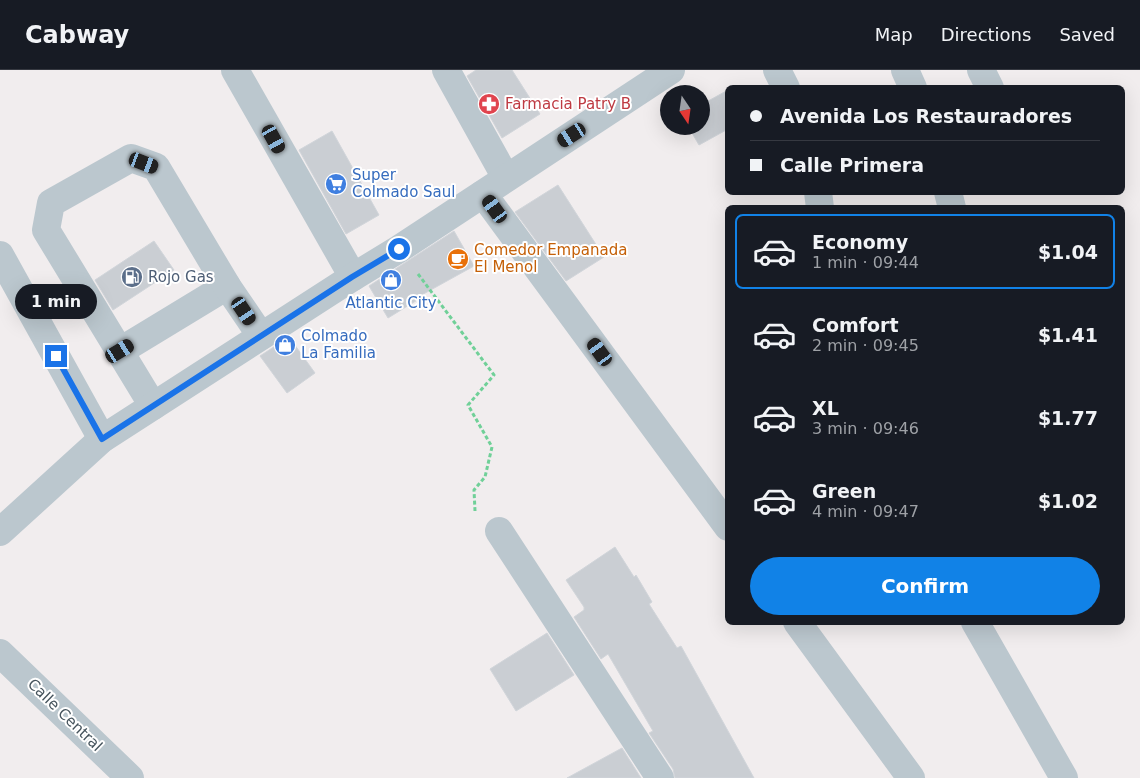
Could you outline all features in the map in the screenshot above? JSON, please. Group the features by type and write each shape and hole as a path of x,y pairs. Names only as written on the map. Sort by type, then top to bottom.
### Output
{"street":[{"path":"235,70 352,277"},
{"path":"446,70 506,178"},
{"path":"0,532 102,439 352,277 399,249 671,70"},
{"path":"777,70 784,85"},
{"path":"906,70 912,85"},
{"path":"981,70 988,85"},
{"path":"154,406 46,230 51,203 131,158 156,167 227,286 260,336"},
{"path":"483,194 725,523"},
{"path":"0,255 102,439"},
{"path":"120,351 227,286"},
{"path":"499,531 660,778"},
{"path":"799,625 911,778"},
{"path":"977,625 1064,778"},
{"name":"Calle Central","path":"0,653 130,778"}],"path":[{"path":"399,249 494,375 468,405 492,447 485,477 474,490 475,511 499,531"}],"building":[{"path":"476,70 512,70 540,114 502,138 467,76"},
{"path":"725,92 725,131 699,145 693,135 710,135 710,100"},
{"name":"Super Colmado Saul","path":"332,131 379,215 346,234 299,150"},
{"path":"558,185 604,257 566,281 515,212"},
{"path":"454,231 474,266 418,297 419,299 388,318 369,286"},
{"name":"Rojo Gas","path":"154,241 174,270 113,310 95,280"},
{"path":"289,337 315,373 287,393 260,356"},
{"path":"615,547 634,577 636,575 652,602 649,604 677,648 681,646 754,778 675,778 673,769 649,733 653,731 608,654 601,659 574,617 584,610 584,607 566,580"},
{"path":"547,633 574,675 516,711 490,669"},
{"path":"622,748 641,778 567,778"}],"place":[{"name":"Farmacia Patry B","path":"489,104"},
{"name":"Super Colmado Saul","path":"336,184"},
{"name":"Comedor Empanada El Menol","path":"458,259"},
{"name":"Rojo Gas","path":"132,277"},
{"name":"Atlantic City","path":"391,280"},
{"name":"Colmado La Familia","path":"285,345"}],"route":[{"path":"56,356 102,439 352,277 399,249"}]}
